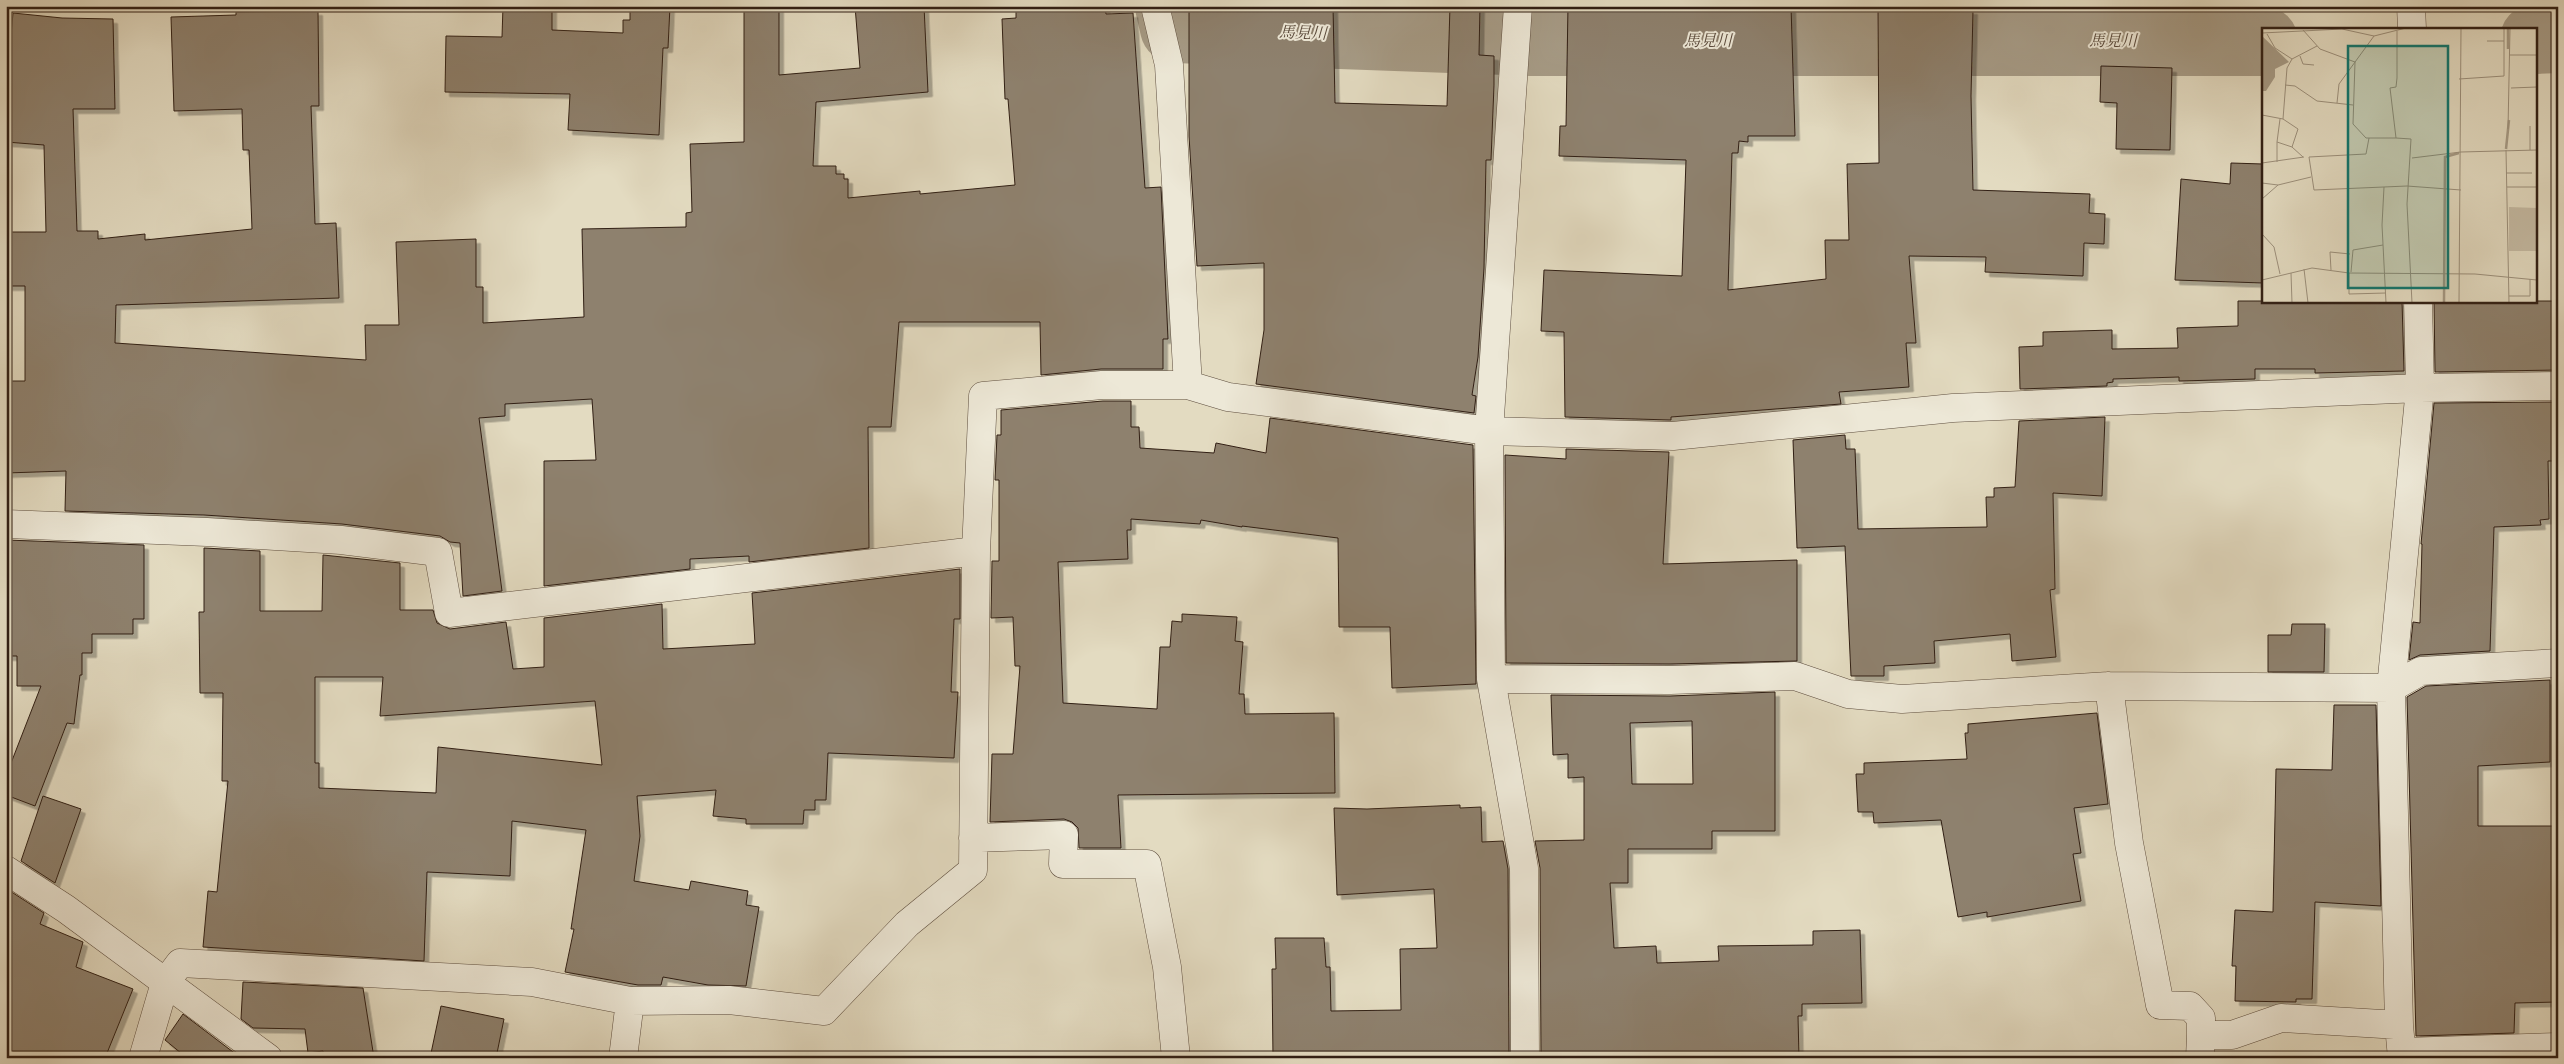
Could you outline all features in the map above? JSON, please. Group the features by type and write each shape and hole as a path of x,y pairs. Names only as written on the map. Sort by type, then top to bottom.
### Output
{"street":[{"path":"1155,6 1169,65 1188,385"},
{"path":"2412,6 2412,28"},
{"path":"1518,18 1489,430 1491,679 1524,868 1525,1058"},
{"path":"2418,302 2420,388 2391,688 2399,1025 2402,1055 2558,1047"},
{"path":"143,1058 165,983 180,963 532,982 630,1001 729,1000 824,1011 907,924 973,870 976,552 983,396 1102,384 1188,385 1228,397 1489,430 1673,436 1953,408 2420,388 2558,386"},
{"path":"6,524 207,532 341,540 438,552 449,613 976,552"},
{"path":"1491,679 1670,680 1795,676 1848,694 1902,699 2109,686 2391,688 2421,671 2558,663"},
{"path":"2109,686 2130,844 2160,1005 2190,1006 2200,1018 2200,1046 2281,1018 2399,1025"},
{"path":"973,838 1064,835 1063,864 1147,864 1167,967 1176,1058"},
{"path":"6,870 66,909 268,1058"},
{"path":"623,1058 630,1001"}],"building":[{"path":"503,6 552,6 552,30 623,33 623,20 630,20 630,6 670,6 668,48 663,48 659,135 568,130 570,94 445,92 446,36 502,37"},
{"path":"744,6 779,6 779,75 860,68 855,6 924,6 928,92 816,102 813,166 836,166 836,174 844,174 844,179 848,179 848,198 920,191 920,194 1015,185 1008,99 1005,99 1002,19 1016,18 1016,6 1105,6 1106,14 1133,13 1145,188 1161,187 1168,339 1163,339 1163,369 1101,369 1041,375 1040,322 899,322 891,427 868,427 869,548 749,562 749,556 690,559 690,569 544,586 544,461 596,460 592,399 505,404 505,416 479,418 502,591 463,596 460,543 450,542 440,536 342,524 204,515 65,511 66,471 6,473 6,381 25,381 25,286 6,286 6,232 46,232 44,145 6,142 6,89 13,13 62,18 113,19 115,109 73,109 77,231 98,231 98,239 145,234 145,240 252,229 249,150 243,150 242,109 174,111 171,17 236,15 236,12 318,11 319,106 311,106 315,224 336,223 339,298 116,305 115,343 366,360 365,325 399,325 396,242 476,239 476,287 483,287 483,323 584,317 582,229 686,227 686,213 692,212 690,144 744,142"},
{"path":"1189,6 1333,6 1335,103 1447,106 1450,6 1480,6 1479,55 1494,56 1494,85 1491,160 1486,160 1484,268 1478,357 1472,395 1476,396 1474,413 1256,384 1264,330 1264,263 1197,266 1189,136"},
{"path":"1568,6 1791,6 1795,136 1748,136 1748,142 1739,141 1738,153 1732,153 1728,290 1826,279 1825,240 1849,240 1847,164 1879,163 1878,6 1944,6 1943,10 1973,10 1971,96 1973,190 2090,194 2089,213 2105,214 2104,244 2084,243 2083,276 1985,272 1986,257 1909,256 1916,343 1906,343 1909,387 1839,392 1841,404 1671,417 1671,420 1565,417 1564,332 1541,331 1544,270 1682,276 1686,160 1559,156 1560,126 1566,126"},
{"path":"2101,66 2172,68 2170,150 2116,149 2117,103 2100,102"},
{"path":"2231,163 2262,164 2262,283 2175,280 2181,179 2230,184"},
{"path":"2238,301 2402,302 2404,371 2315,373 2315,369 2255,369 2255,379 2179,381 2179,377 2113,379 2113,382 2107,383 2107,386 2020,389 2019,347 2043,346 2043,332 2112,330 2112,349 2178,348 2177,328 2238,326"},
{"path":"2558,301 2558,370 2435,372 2434,302"},
{"path":"1103,401 1131,401 1131,427 1139,427 1140,448 1214,453 1216,443 1266,453 1270,418 1473,445 1476,684 1392,688 1390,627 1339,627 1338,538 1242,527 1201,520 1200,524 1131,519 1131,530 1127,530 1128,559 1058,562 1063,703 1157,709 1160,647 1170,647 1172,621 1182,622 1182,614 1237,617 1235,641 1243,642 1239,694 1244,694 1245,714 1334,713 1335,793 1118,795 1121,848 1079,848 1078,828 1072,822 1064,819 990,822 992,754 1013,754 1020,666 1015,666 1013,617 991,618 992,561 999,561 999,480 995,480 997,435 1001,435 1001,410"},
{"path":"2558,402 2558,461 2548,461 2549,519 2540,520 2541,525 2494,527 2490,651 2420,655 2409,660 2413,622 2420,623 2421,544 2434,403"},
{"path":"2105,417 2102,496 2053,493 2055,589 2050,590 2056,657 2012,661 2010,634 1934,641 1935,663 1884,666 1884,676 1851,676 1845,546 1797,548 1793,440 1845,435 1846,449 1855,449 1858,529 1987,527 1986,497 1994,497 1994,488 2015,487 2019,421"},
{"path":"1566,449 1669,452 1663,564 1797,560 1797,661 1670,664 1506,663 1505,455 1566,459"},
{"path":"6,540 144,545 144,619 133,619 133,634 92,634 92,653 82,653 82,675 80,675 74,724 67,723 35,806 6,795 6,776 41,686 17,686 17,656 6,656"},
{"path":"204,548 260,551 260,611 322,611 323,555 400,563 400,610 433,610 437,623 450,629 506,622 513,669 544,667 544,618 662,604 663,649 755,644 752,593 960,569 960,619 954,619 951,692 958,692 954,758 828,753 826,800 815,800 815,810 804,810 803,824 746,824 746,819 713,816 716,790 637,796 640,836 634,881 689,890 691,881 748,891 746,905 759,907 746,986 708,985 663,977 661,985 638,985 565,972 574,929 571,929 586,830 512,821 510,876 427,872 424,961 203,947 208,891 217,892 228,781 222,781 223,693 200,693 199,612 204,612","holes":["315,677 383,677 380,716 595,701 602,765 438,747 436,793 319,788 319,763 315,763"]},
{"path":"2292,624 2325,624 2324,672 2268,672 2268,635 2291,635"},
{"path":"2550,680 2550,762 2478,766 2478,826 2557,826 2558,1002 2515,1003 2514,1033 2416,1036 2407,697 2426,686"},
{"path":"1775,692 1775,831 1712,831 1712,849 1628,849 1628,883 1610,883 1614,948 1656,946 1657,963 1719,961 1718,946 1813,945 1813,931 1860,930 1862,1003 1802,1004 1802,1016 1798,1016 1799,1058 1541,1058 1540,868 1535,841 1584,840 1584,777 1568,778 1568,754 1553,755 1551,695 1670,696","holes":["1692,721 1693,784 1632,784 1630,723"]},
{"path":"2334,705 2376,705 2381,906 2315,902 2312,999 2296,999 2296,1002 2235,1001 2236,966 2232,966 2235,910 2273,912 2276,769 2332,770"},
{"path":"2097,713 2108,804 2074,808 2081,853 2073,854 2081,901 1987,917 1987,912 1958,917 1941,820 1874,823 1873,812 1858,812 1856,774 1864,774 1864,763 1967,759 1965,733 1968,733 1968,724"},
{"path":"43,796 81,809 55,883 21,861"},
{"path":"1460,805 1460,808 1481,807 1482,842 1503,841 1508,869 1509,1058 1273,1058 1272,969 1276,969 1275,938 1324,938 1326,967 1330,967 1331,1011 1401,1010 1400,949 1437,948 1434,889 1337,895 1334,808 1367,809"},
{"path":"10,891 44,913 40,924 83,942 76,967 133,989 105,1058 6,1058 6,903"},
{"path":"243,982 363,988 374,1058 324,1058 323,1051 308,1053 305,1029 253,1028 241,1019"},
{"path":"441,1006 504,1019 496,1058 430,1058"},
{"path":"183,1014 241,1058 187,1058 165,1040"}],"waterway":[{"name":"馬見川","path":"1170,6 1175,28 1531,41 2262,41"},
{"name":"馬見川","path":"2536,39 2558,38"}]}
